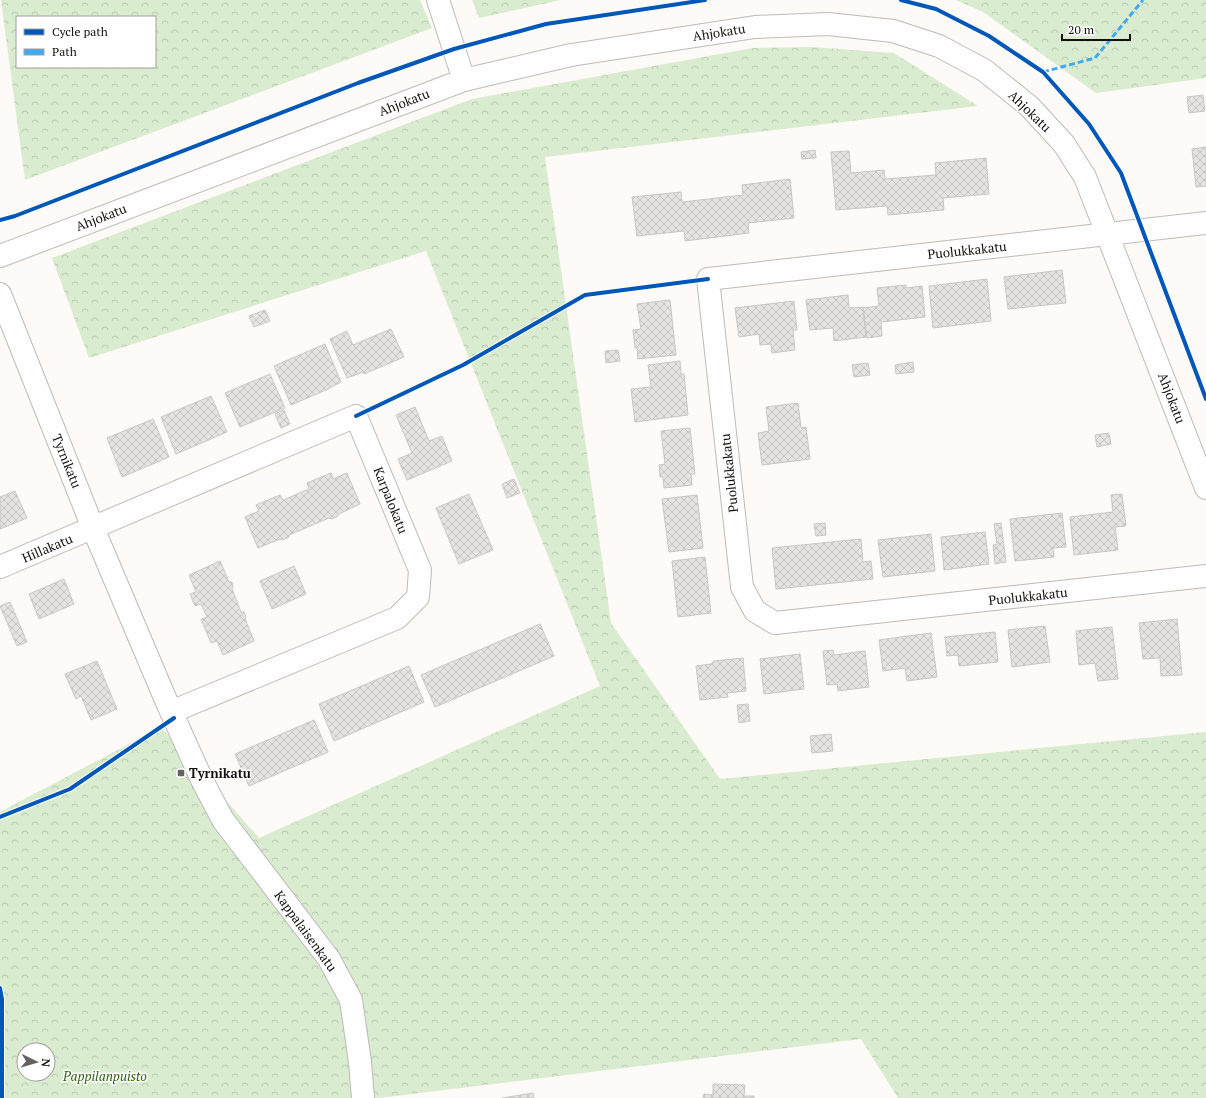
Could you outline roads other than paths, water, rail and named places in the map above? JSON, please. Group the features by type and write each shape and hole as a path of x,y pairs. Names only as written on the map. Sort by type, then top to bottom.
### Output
{"street":[{"path":"438,0 464,80"},
{"name":"Ahjokatu","path":"0,256 464,80 571,54 756,26 828,24 893,31 938,46 984,70 1029,106 1064,144 1085,177 1200,457 1206,488"},
{"path":"1108,234 1206,223"},
{"name":"Puolukkakatu","path":"1108,234 708,279 742,587 755,611 776,623 1206,576"},
{"name":"Tyrnikatu","path":"0,294 93,528 171,712 203,782"},
{"name":"Karpalokatu","path":"93,528 356,416 420,570 418,597 397,618 171,712"},
{"name":"Hillakatu","path":"0,567 93,528"},
{"name":"Kappalaisenkatu","path":"203,782 223,820 329,960 351,1000 360,1062 362,1098"}],"place":[{"name":"Tyrnikatu","path":"181,773"}],"park label":[{"name":"Pappilanpuisto","path":"105,1076"}]}
